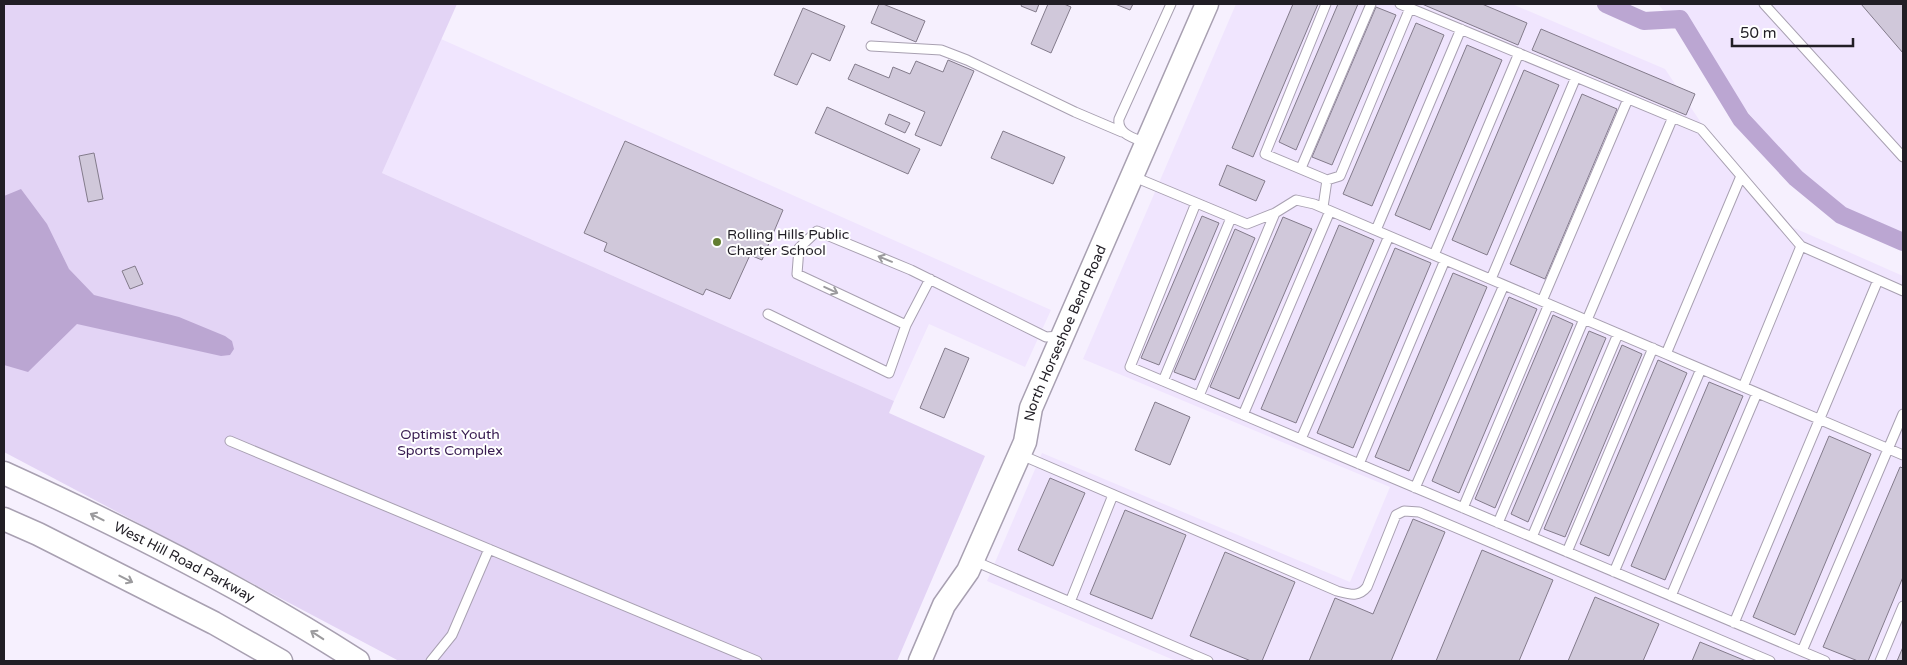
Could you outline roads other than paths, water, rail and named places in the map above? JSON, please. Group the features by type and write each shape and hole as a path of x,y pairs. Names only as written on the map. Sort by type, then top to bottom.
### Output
{"street":[{"name":"North Horseshoe Bend Road","path":"920,661 944,606 968,571 1025,442 1031,408 1207,4"},
{"name":"West Hill Road Parkway","path":"4,473 56,496 234,586 302,625 358,661"},
{"path":"4,519 214,623 281,661"}],"lane":[{"path":"1122,132 1118,125 1119,119 1171,4"},
{"path":"1326,4 1265,154 1327,180 1340,176 1410,8"},
{"path":"1301,168 1372,4"},
{"path":"1400,4 1701,129 1800,246 1903,291"},
{"path":"1764,4 1903,157"},
{"path":"1376,230 1461,29"},
{"path":"871,46 941,50 967,60 1075,112 1146,143"},
{"path":"1434,255 1519,54"},
{"path":"1491,279 1576,77"},
{"path":"1463,508 1628,99"},
{"path":"1498,523 1673,117"},
{"path":"1132,176 1247,224 1275,212 1296,200 1326,209 1903,455"},
{"path":"1666,354 1741,176"},
{"path":"1243,415 1326,209 1327,180"},
{"path":"1196,203 1130,367 1825,661"},
{"path":"1199,396 1275,212"},
{"path":"1162,381 1231,218"},
{"path":"906,325 797,274 799,248 817,231 930,278 1046,337 1062,336"},
{"path":"1301,439 1389,236"},
{"path":"1743,387 1800,246"},
{"path":"1359,464 1445,260"},
{"path":"768,314 889,373 906,325 930,278"},
{"path":"1734,622 1878,280"},
{"path":"1415,488 1504,285"},
{"path":"1532,537 1618,334"},
{"path":"1567,552 1653,348"},
{"path":"1614,572 1701,369"},
{"path":"1671,596 1757,393"},
{"path":"1802,651 1903,414"},
{"path":"230,441 757,661"},
{"path":"1019,454 1337,591 1354,595 1362,592 1367,587 1396,516 1404,511 1419,512 1770,661"},
{"path":"1070,602 1113,495"},
{"path":"431,661 452,635 489,549"},
{"path":"972,560 1208,661"},
{"path":"1880,661 1903,606"}],"waterway":[{"path":"1606,4 1644,21 1680,19 1741,119 1796,178 1841,215 1903,242"}],"place":[{"name":"Rolling Hills Public Charter School","path":"717,242"}],"park label":[{"name":"Optimist Youth Sports Complex","path":"450,442"}]}
